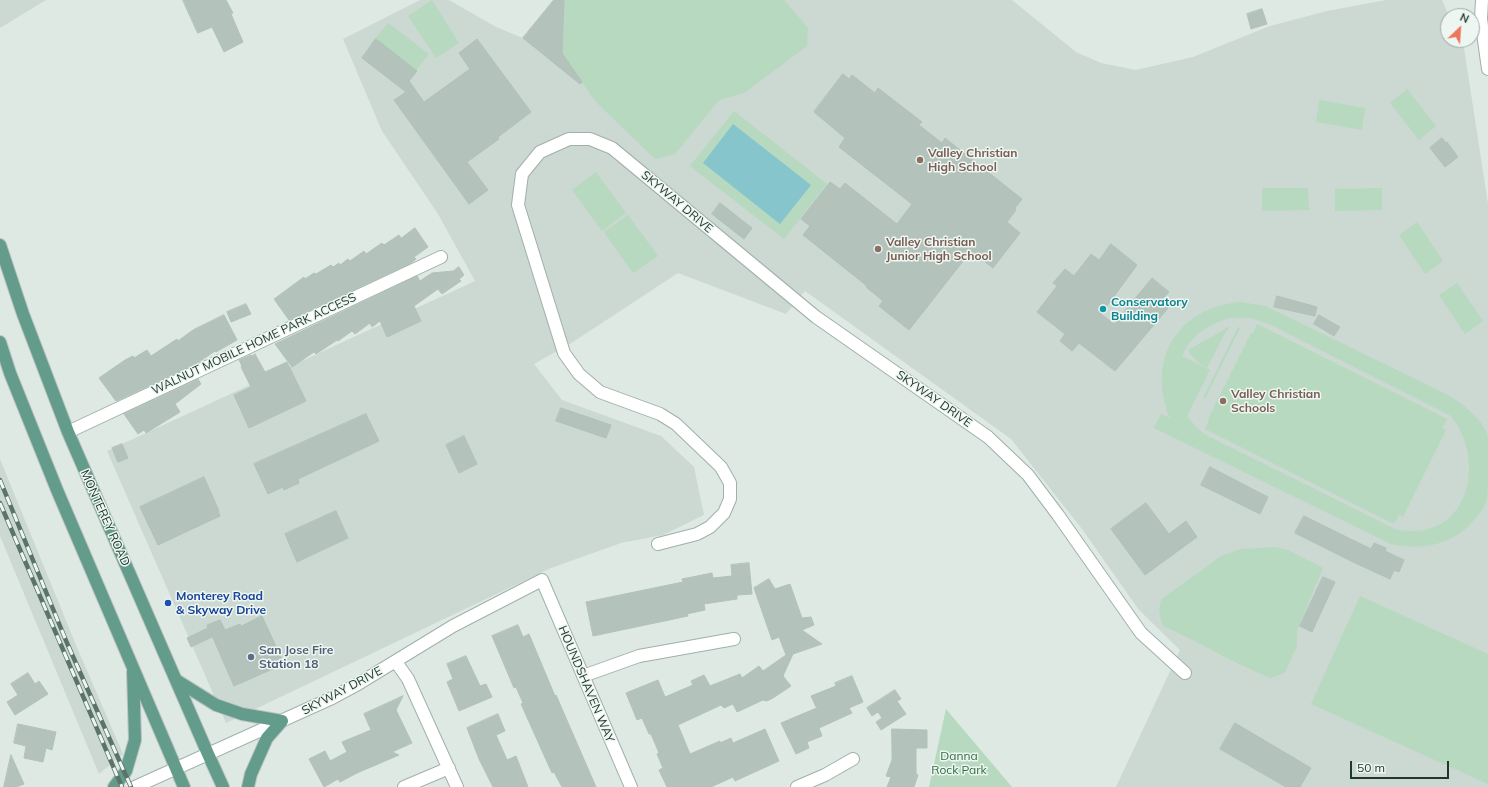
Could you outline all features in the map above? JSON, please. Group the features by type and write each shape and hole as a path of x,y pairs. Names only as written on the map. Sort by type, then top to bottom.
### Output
{"main road":[{"name":"MONTEREY ROAD","path":"0,245 23,314 68,432 223,787"},
{"path":"0,342 10,373 57,490 184,787"},
{"path":"114,787 126,771 135,740 132,664"},
{"path":"176,680 216,705 242,714 282,722"},
{"path":"248,787 251,774 267,738 282,722"}],"street":[{"path":"1482,0 1481,19 1488,69"},
{"name":"SKYWAY DRIVE","path":"658,544 697,534 710,527 724,513 730,499 730,483 720,467 676,424 660,414 600,392 579,374 564,354 518,205 522,174 540,152 569,139 590,139 612,148 816,317 988,437 1028,475 1141,633 1185,673"},
{"name":"WALNUT MOBILE HOME PARK ACCESS","path":"68,432 441,257"},
{"name":"SKYWAY DRIVE","path":"135,787 282,722 332,698 396,662 453,626 542,580"},
{"name":"HOUNDSHAVEN WAY","path":"542,580 631,787"},
{"path":"583,676 638,656 734,639"},
{"path":"396,662 408,679 457,787"},
{"path":"797,787 825,775 853,759"},
{"path":"404,787 449,768"}],"shaded area":[{"path":"0,0 46,0 0,28"},
{"name":"Valley Christian Schools","path":"420,0 449,0 496,27 523,38 554,0 1012,0 1076,52 1101,63 1136,70 1193,57 1270,26 1327,11 1386,0 1442,0 1446,8 1440,8 1440,48 1464,48 1488,204 1488,787 1116,787 1180,650 1139,610 1082,529 1011,439 805,291 786,314 678,273 573,342 534,364 562,400 661,436 694,467 704,515 663,535 621,543 551,568 226,723 107,451 475,281 438,214 382,131 343,39"},
{"path":"0,459 76,645 123,754 99,774 0,536"}],"green space":[{"path":"432,0 459,43 436,58 408,16"},
{"path":"564,0 784,0 808,28 807,46 744,93 719,100 675,154 655,159 595,101 562,53"},
{"path":"388,23 429,54 411,77 370,45"},
{"path":"1407,89 1436,126 1419,140 1390,103"},
{"path":"1319,100 1365,108 1362,130 1316,122"},
{"path":"734,111 827,184 784,239 690,166"},
{"path":"596,172 626,213 602,231 572,190"},
{"path":"1262,188 1308,188 1309,210 1262,211"},
{"path":"1382,188 1382,210 1335,211 1335,189"},
{"path":"628,215 658,256 633,273 604,232"},
{"path":"1417,222 1443,261 1425,274 1399,235"},
{"path":"1457,283 1483,321 1465,334 1439,295"},
{"path":"1240,302 1265,306 1450,396 1473,414 1483,426 1488,438 1487,500 1474,520 1456,535 1436,544 1414,547 1391,544 1154,428 1161,414 1170,418 1164,397 1162,376 1165,357 1172,340 1184,326 1199,314 1218,306","holes":["1230,318 1250,318 1269,324 1451,416 1462,435 1468,455 1469,476 1464,496 1455,512 1440,525 1420,531 1395,529 1204,434 1196,427 1187,416 1210,370 1182,356 1190,342 1208,327"]},
{"path":"1257,324 1447,419 1442,428 1446,430 1403,517 1399,515 1394,524 1205,429 1209,420 1208,419 1251,333 1253,333"},
{"path":"1226,327 1229,329 1226,331 1207,368 1201,365 1188,350"},
{"path":"1238,327 1240,328 1205,399 1203,398"},
{"path":"1276,547 1288,550 1323,568 1297,630 1297,646 1285,673 1270,678 1163,626 1159,609 1162,599 1221,556 1241,549"},
{"path":"1360,596 1488,654 1488,784 1311,704"},
{"name":"Danna Rock Park","path":"946,709 1012,787 929,787"}],"water":[{"path":"733,124 811,185 780,224 703,163"}],"building":[{"path":"183,0 226,0 233,13 231,14 243,42 224,52 212,27 198,33"},
{"path":"554,0 564,0 562,53 582,82 580,84 523,38"},
{"path":"1262,9 1267,24 1251,29 1247,14"},
{"path":"376,39 417,71 409,81 424,102 470,69 459,53 477,39 531,112 498,137 499,139 467,162 488,190 469,204 394,100 406,92 362,58"},
{"path":"843,74 849,79 852,75 875,93 878,88 922,122 919,125 942,143 945,138 1022,199 1007,222 1020,233 993,268 971,251 909,330 879,306 883,301 866,287 867,286 803,235 810,226 801,219 830,182 840,189 845,183 897,224 912,204 839,147 845,138 814,112"},
{"path":"1442,138 1446,143 1447,142 1458,157 1445,167 1430,148"},
{"path":"720,203 752,228 744,239 712,214"},
{"path":"415,228 428,247 414,257 416,259 411,263 289,320 274,299 304,277 305,279 331,265 333,267 339,263 340,265 348,259 350,261 364,251 366,254 382,243 384,245 399,235 401,238"},
{"name":"Conservatory Building","path":"1111,244 1137,265 1101,314 1114,324 1152,278 1169,292 1161,301 1169,307 1115,371 1079,343 1072,351 1060,341 1065,334 1037,312 1057,286 1053,283 1065,269 1074,276 1091,254 1099,260"},
{"path":"459,267 464,275 459,279 461,281 442,294 438,289 414,306 421,321 387,337 380,321 372,327 370,323 355,334 352,331 316,354 314,352 292,367 275,344 417,276 420,281 432,273 453,271"},
{"path":"1277,296 1317,307 1315,316 1274,307"},
{"path":"246,304 251,314 231,322 227,312"},
{"path":"224,315 237,340 216,352 215,351 196,364 116,401 99,378 125,360 133,356 134,358 147,350 151,356 177,339 178,341 193,330"},
{"path":"1319,315 1340,327 1334,336 1314,324"},
{"path":"255,354 265,372 287,362 306,401 249,428 234,395 251,387 239,360"},
{"path":"198,379 201,384 175,404 180,412 146,433 144,430 138,434 124,414"},
{"path":"561,408 611,425 606,438 556,421"},
{"path":"366,414 379,441 298,479 299,483 284,490 283,487 268,494 254,464"},
{"path":"464,436 477,464 459,473 446,445"},
{"path":"122,444 128,458 118,462 112,448"},
{"path":"1210,467 1268,497 1260,514 1201,485"},
{"path":"204,477 220,516 158,545 140,507"},
{"path":"1146,503 1169,534 1186,521 1197,537 1145,575 1111,529"},
{"path":"336,511 348,538 297,562 285,534"},
{"path":"1304,516 1371,549 1374,543 1386,548 1385,551 1404,560 1399,572 1394,570 1390,579 1295,533"},
{"path":"749,563 752,594 737,595 737,599 704,604 705,610 687,614 688,616 593,636 586,602 683,582 682,579 712,573 713,578 732,576 731,565"},
{"path":"1323,577 1335,582 1312,632 1300,626"},
{"path":"769,579 775,589 790,584 802,618 811,617 814,625 802,630 822,644 793,654 783,676 791,686 773,698 767,701 763,700 737,712 733,704 724,708 721,705 678,725 690,754 720,741 720,743 731,738 733,743 765,729 779,761 735,781 733,777 711,787 667,787 659,770 663,768 657,754 659,753 651,734 649,734 642,718 637,720 626,693 658,680 665,697 693,685 691,681 704,675 710,686 740,674 742,678 759,666 763,671 786,655 779,637 772,640 754,588"},
{"name":"San Jose Fire Station 18","path":"262,616 284,664 234,686 213,638 212,637 191,647 187,638 208,628 207,625 220,620 225,630 240,624 241,626"},
{"path":"518,625 523,637 529,634 596,787 562,787 554,772 552,773 521,704 523,703 516,687 514,688 492,636"},
{"path":"466,656 480,686 486,684 492,697 459,711 447,682 453,679 447,664"},
{"path":"28,673 35,684 39,681 48,694 15,715 7,702 18,695 11,684"},
{"path":"852,676 863,702 849,708 852,713 819,728 822,736 807,742 809,748 796,754 781,723 819,707 816,707 811,696 836,686 835,683"},
{"path":"895,690 901,699 897,701 906,714 881,730 876,722 882,718 878,712 872,716 867,708"},
{"path":"403,696 396,710 412,743 392,752 399,755 340,782 338,779 324,787 309,759 325,751 330,761 347,752 342,742 371,730 364,714"},
{"path":"498,714 505,731 496,735 507,760 516,756 528,787 493,787 479,759 467,728"},
{"path":"1235,723 1311,768 1300,787 1286,787 1220,749"},
{"path":"18,724 56,732 52,750 46,748 43,762 24,758 26,746 14,743"},
{"path":"892,729 927,730 927,748 916,748 916,774 918,775 914,787 887,787 891,777 886,776 892,760"},
{"path":"11,755 24,784 16,787 4,787"}],"railway":[{"path":"0,480 67,643 131,787"},
{"path":"0,503 122,787"}],"place":[{"name":"Valley Christian High School","path":"920,160"},
{"name":"Valley Christian Junior High School","path":"878,249"},
{"name":"Conservatory Building","path":"1103,309"},
{"name":"Valley Christian Schools","path":"1223,401"},
{"name":"Monterey Road & Skyway Drive","path":"168,603"},
{"name":"San Jose Fire Station 18","path":"251,657"}]}
